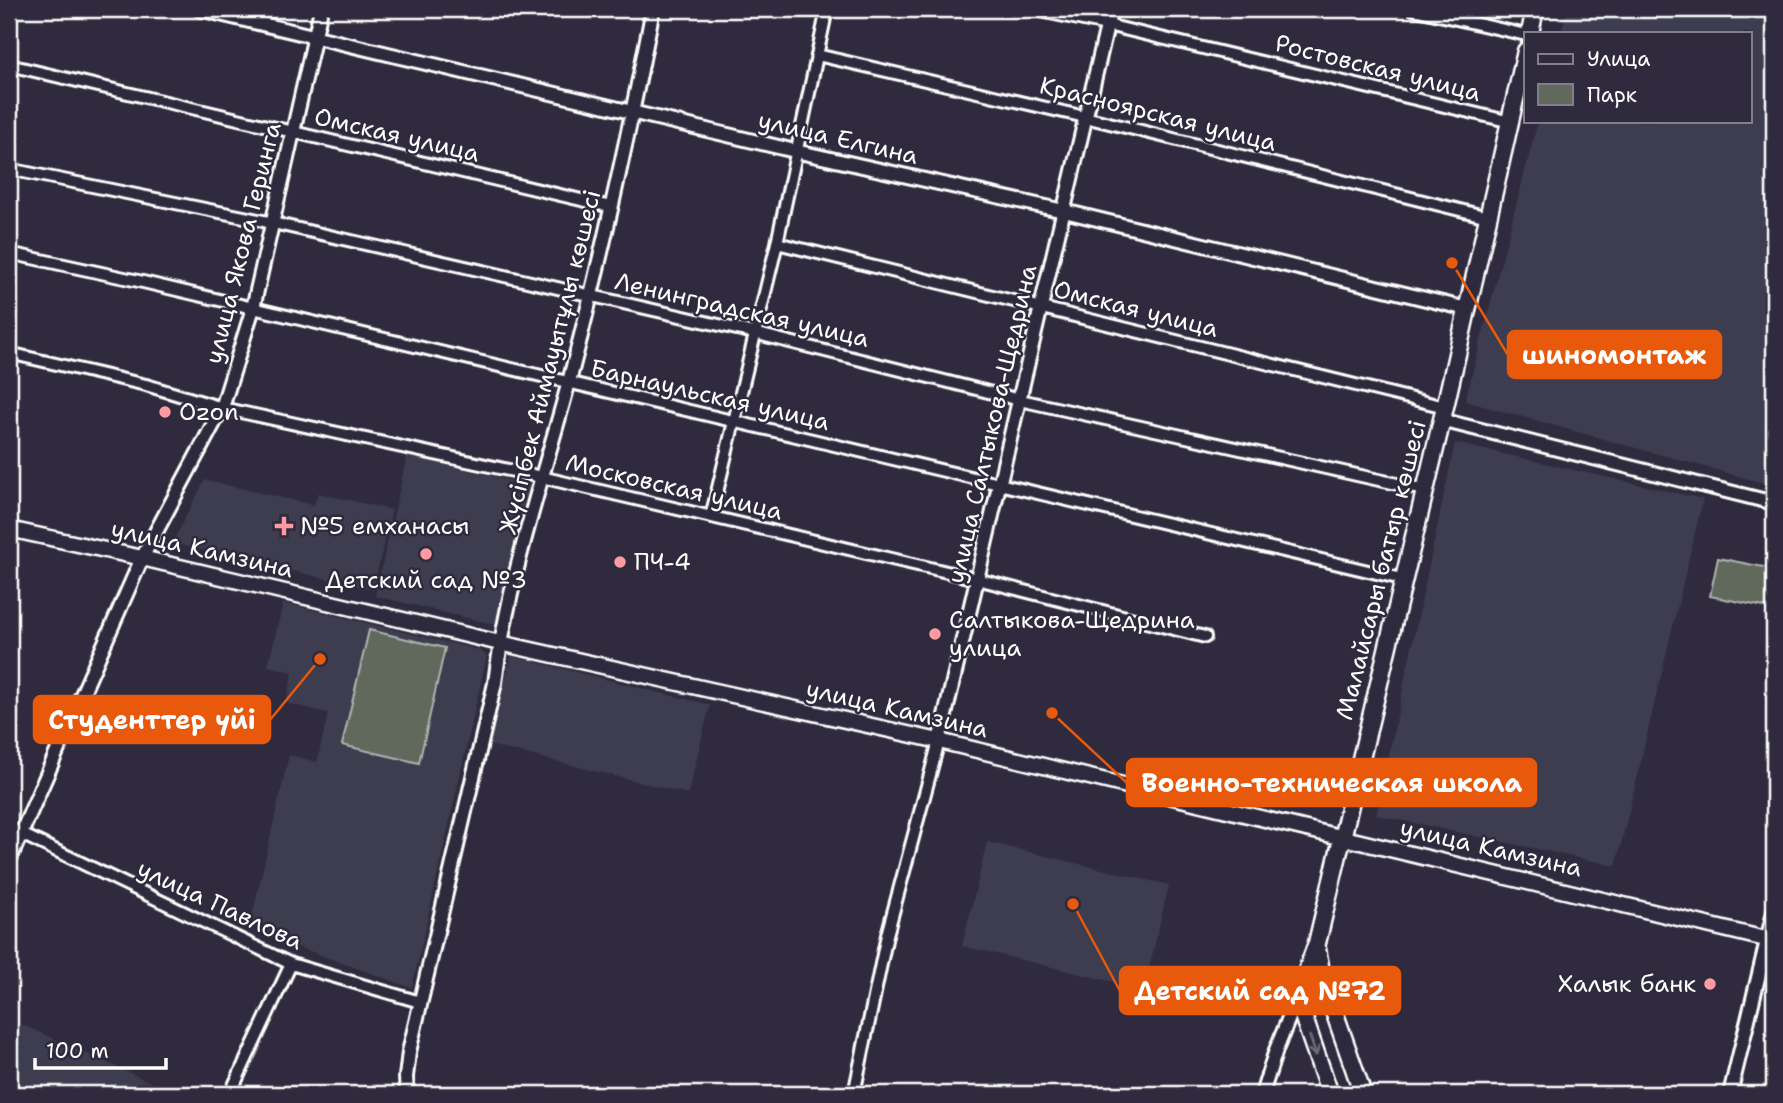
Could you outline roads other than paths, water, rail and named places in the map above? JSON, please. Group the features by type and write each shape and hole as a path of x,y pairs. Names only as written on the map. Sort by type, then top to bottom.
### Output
{"main road":[{"path":"1529,32 1535,9"},
{"name":"Малайсары батыр көшесі","path":"1297,998 1317,943 1524,60"},
{"name":"улица Камзина","path":"9,529 939,741 1771,940"},
{"path":"1317,943 1320,969 1363,1094"},
{"path":"1297,998 1330,1094"}],"street":[{"name":"улица Елгина","path":"199,9 795,151 1064,211 1467,309"},
{"name":"улица Якова Геринга","path":"9,861 142,558 222,408 253,308 321,9"},
{"path":"711,517 777,243 827,9"},
{"name":"Ростовская улица","path":"1031,9 1511,122"},
{"name":"улица Салтыкова-Щедрина","path":"854,1094 887,935 939,741 1111,9"},
{"path":"1413,9 1524,33"},
{"name":"Жүсіпбек Аймауытұлы көшесі","path":"407,1094 409,1052 495,682 500,643 541,477 592,296 633,112 650,10"},
{"name":"Красноярская улица","path":"817,55 1085,117 1488,217"},
{"name":"Омская улица","path":"9,65 611,207"},
{"name":"Ленинградская улица","path":"9,169 273,223 754,333 1020,400 1424,489"},
{"name":"Омская улица","path":"777,243 1041,307 1443,414"},
{"name":"Барнаульская улица","path":"9,253 1402,579"},
{"name":"Московская улица","path":"9,353 146,385 222,408 541,477 977,579 1205,637"},
{"path":"1443,414 1774,503"},
{"name":"улица Павлова","path":"9,828 291,964 420,1002"},
{"path":"1730,1094 1771,940 1774,912"},
{"path":"230,1094 291,964"},
{"name":"Малайсары батыр көшесі","path":"1262,1094 1297,998"}],"place":[{"name":"шиномонтаж","path":"1452,263"},
{"name":"Ozon","path":"165,412"},
{"name":"№5 емханасы","path":"284,526"},
{"name":"Детский сад №3","path":"426,554"},
{"name":"ПЧ-4","path":"620,562"},
{"name":"Салтыкова-Щедрина улица","path":"935,634"},
{"name":"Студенттер үйі","path":"320,659"},
{"name":"Военно-техническая школа","path":"1052,713"},
{"name":"Детский сад №72","path":"1073,904"},
{"name":"Халык банк","path":"1710,984"}]}
